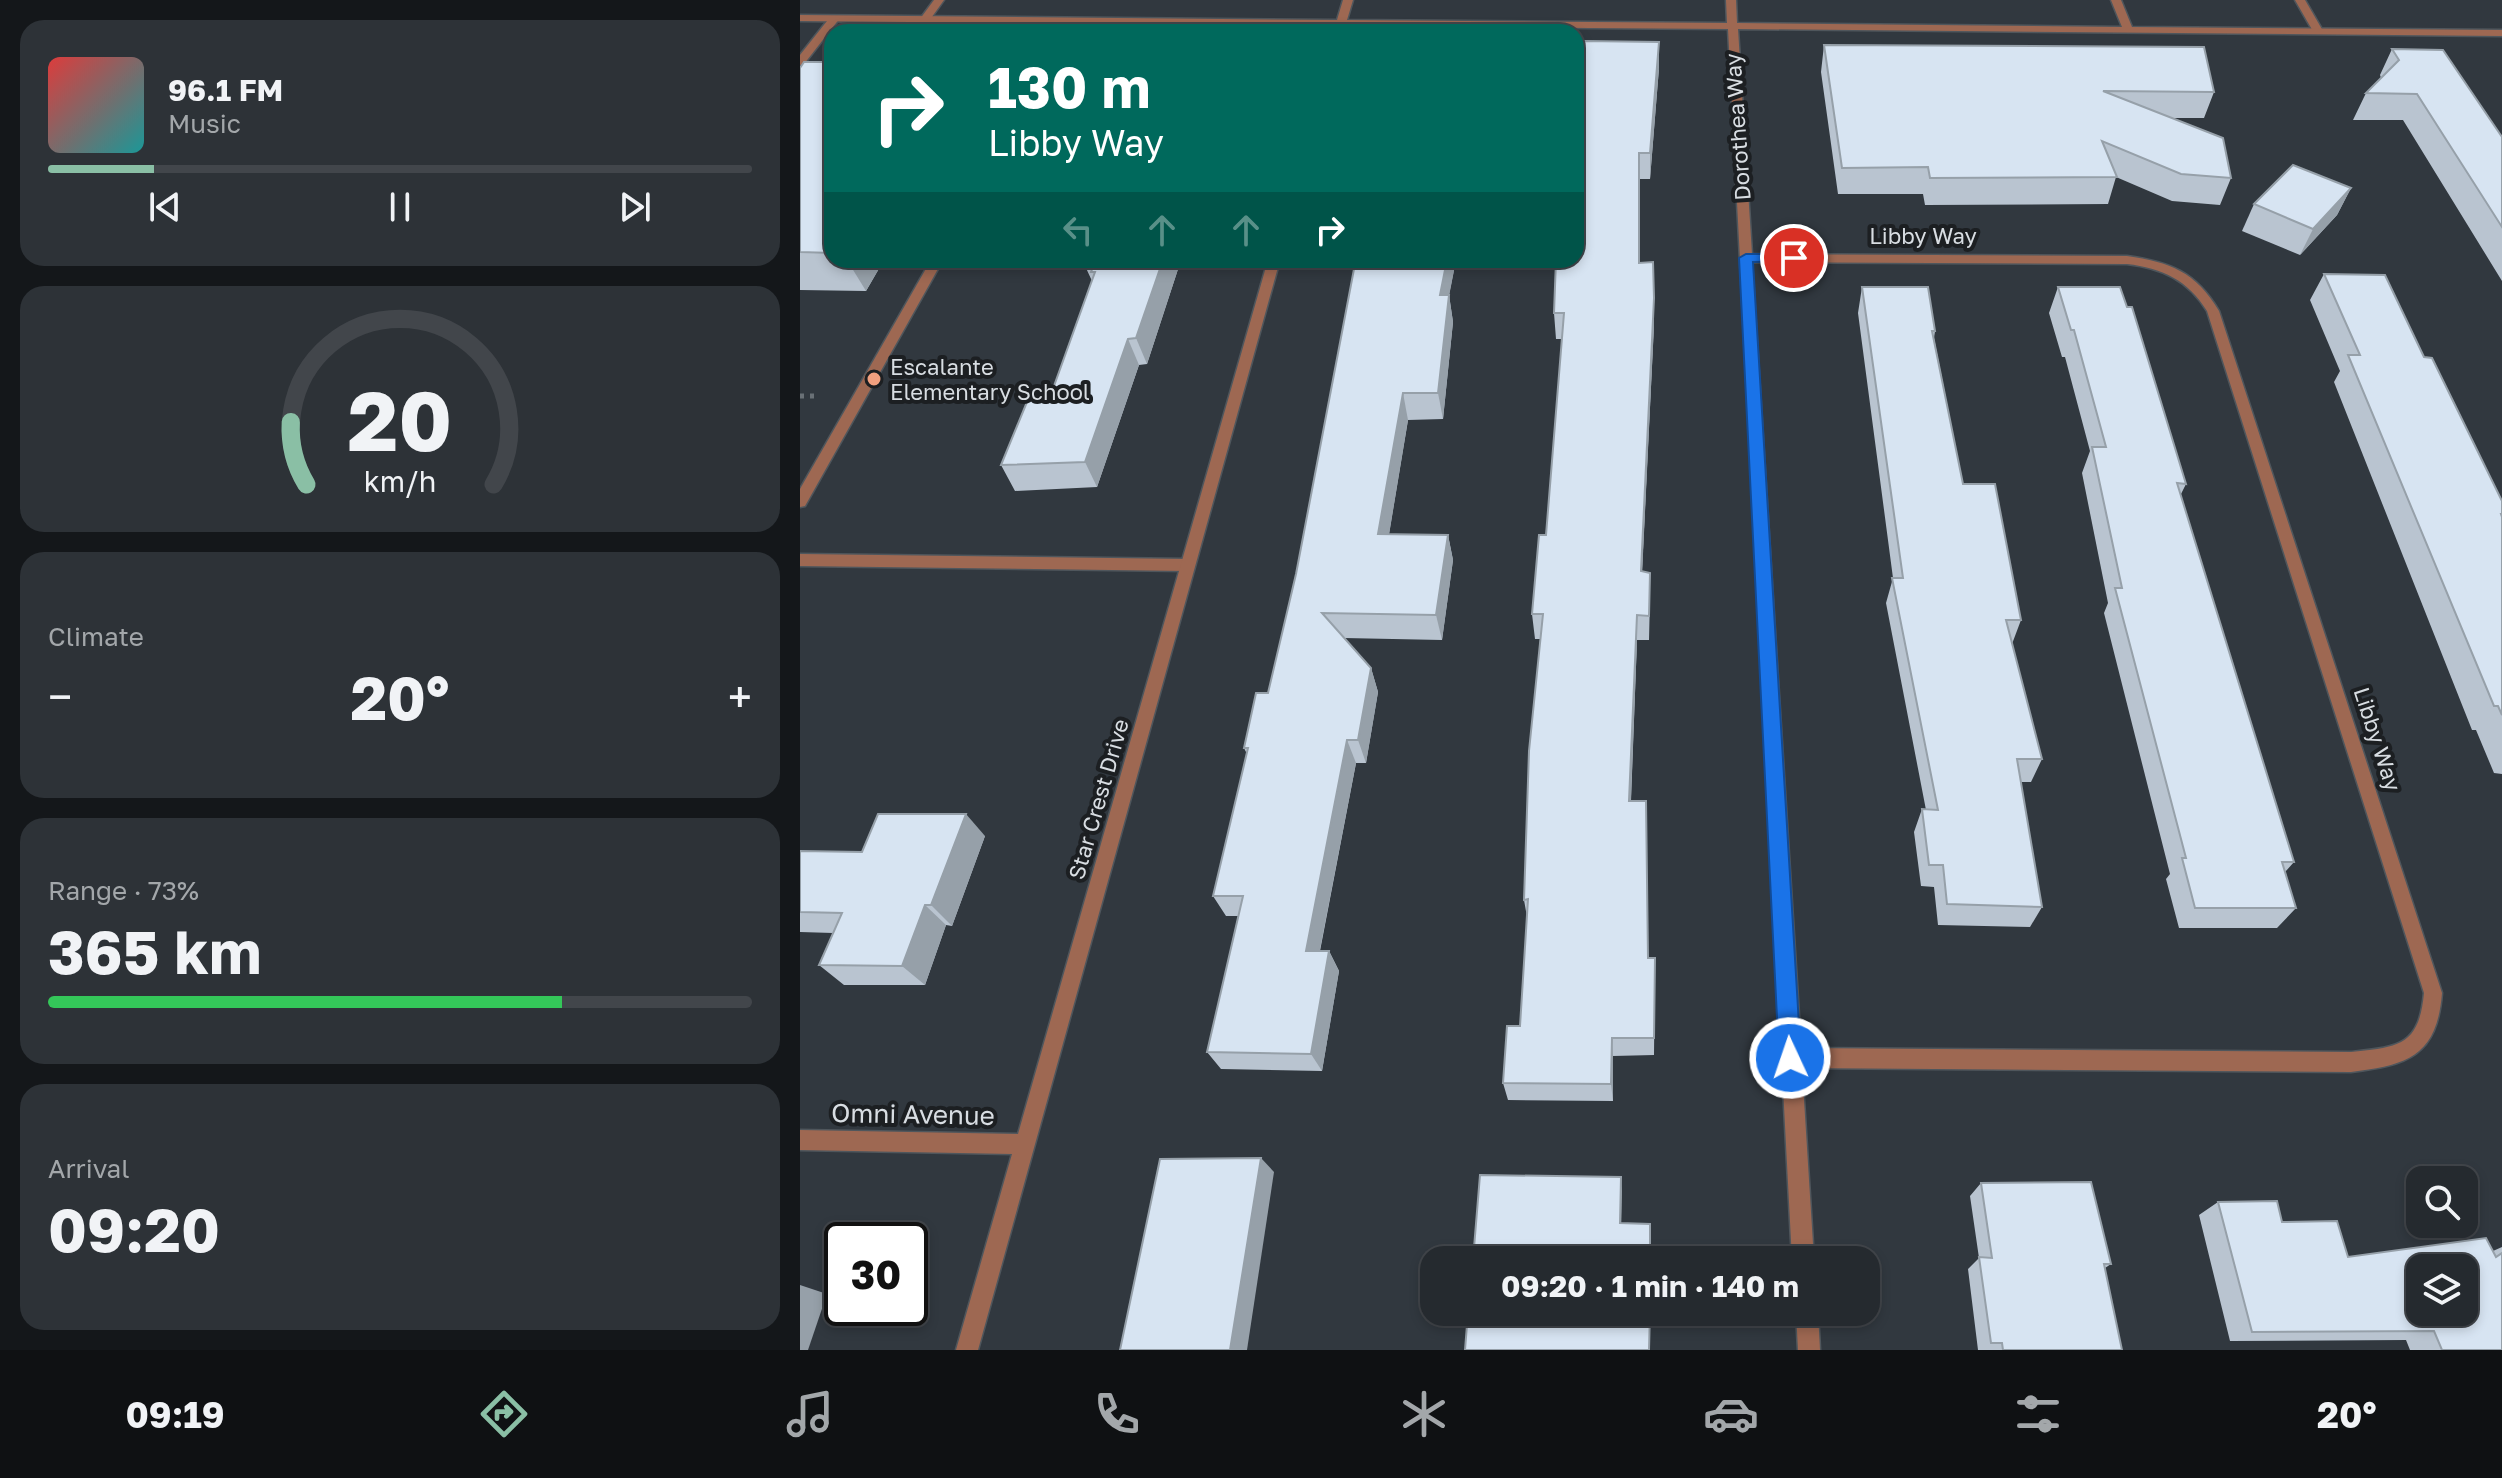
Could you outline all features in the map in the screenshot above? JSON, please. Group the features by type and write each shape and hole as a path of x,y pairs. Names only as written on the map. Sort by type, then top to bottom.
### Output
{"street":[{"path":"925,19 939,0"},
{"path":"1340,24 1348,0"},
{"name":"Dorothea Way","path":"1731,0 1802,1246"},
{"path":"2116,0 2128,29"},
{"path":"2300,0 2318,31"},
{"path":"800,18 1206,24"},
{"path":"830,24 835,18"},
{"path":"1584,26 2502,33"},
{"path":"800,62 824,32"},
{"path":"2489,33 2502,50"},
{"name":"Libby Way","path":"1746,258 2127,260 2163,266 2196,285 2206,297 2218,325 2433,993 2433,1018 2425,1037 2406,1051 2382,1059 2351,1062 1790,1058"},
{"path":"800,502 932,268"},
{"name":"Star Crest Drive","path":"967,1350 1272,268"},
{"path":"800,560 1187,565"},
{"name":"Omni Avenue","path":"800,1140 1026,1144"},
{"path":"1808,1326 1809,1350"}],"building":[{"path":"1584,41 1659,42 1650,153 1639,153 1639,263 1653,262 1654,298 1641,571 1650,573 1649,616 1637,615 1629,801 1646,801 1648,958 1655,958 1654,1038 1612,1038 1611,1084 1503,1083 1507,1026 1520,1026 1528,899 1524,900 1529,751 1543,614 1532,614 1539,535 1546,535 1564,313 1554,313 1556,268 1584,268"},
{"path":"1824,45 2204,47 2214,92 2103,91 2223,138 2231,178 2181,174 2102,141 2117,177 1930,178 1928,167 1842,168"},
{"path":"2392,49 2443,50 2502,137 2502,227 2417,94 2366,93 2399,60"},
{"path":"804,62 824,62 824,253 800,252 800,68"},
{"path":"2293,165 2351,188 2313,229 2254,204"},
{"path":"1093,268 1160,268 1136,338 1128,339 1085,462 1001,465 1029,397 1050,397 1095,272 1091,272"},
{"path":"1445,268 1440,295 1449,295 1438,393 1403,393 1378,534 1448,535 1436,615 1322,613 1371,668 1358,740 1347,740 1306,951 1329,951 1311,1054 1207,1052 1243,896 1213,896 1248,748 1244,748 1256,693 1268,693 1296,574 1354,269"},
{"path":"2324,274 2385,275 2424,357 2432,358 2502,501 2502,715 2498,706 2494,706 2348,355 2360,355"},
{"path":"1862,287 1928,287 1935,331 1932,331 1963,484 1995,484 2021,620 2006,620 2042,759 2017,759 2042,907 1947,904 1943,865 1929,865 1922,809 1938,810 1892,578 1903,578"},
{"path":"2058,287 2120,287 2127,307 2132,307 2186,484 2177,483 2294,862 2282,862 2296,908 2195,908 2182,858 2186,858 2115,588 2122,588 2092,447 2106,447 2074,330 2071,330"},
{"path":"878,814 966,814 931,905 925,905 902,966 819,965 842,913 800,912 800,851 862,852"},
{"path":"1261,1158 1230,1350 1120,1350 1160,1159"},
{"path":"1480,1175 1621,1177 1620,1223 1650,1224 1650,1246 1474,1246"},
{"path":"2091,1182 2111,1264 2104,1264 2122,1350 2003,1350 2002,1343 1991,1343 1979,1257 1992,1258 1981,1183"},
{"path":"2277,1201 2282,1222 2337,1221 2348,1257 2486,1238 2496,1257 2502,1253 2502,1350 2442,1350 2434,1331 2252,1332 2218,1202"},
{"path":"1467,1326 1650,1326 1649,1350 1465,1350"}],"place":[{"name":"Escalante Elementary School","path":"874,379"}],"route":[{"path":"1790,1058 1746,258 1794,258"}]}
